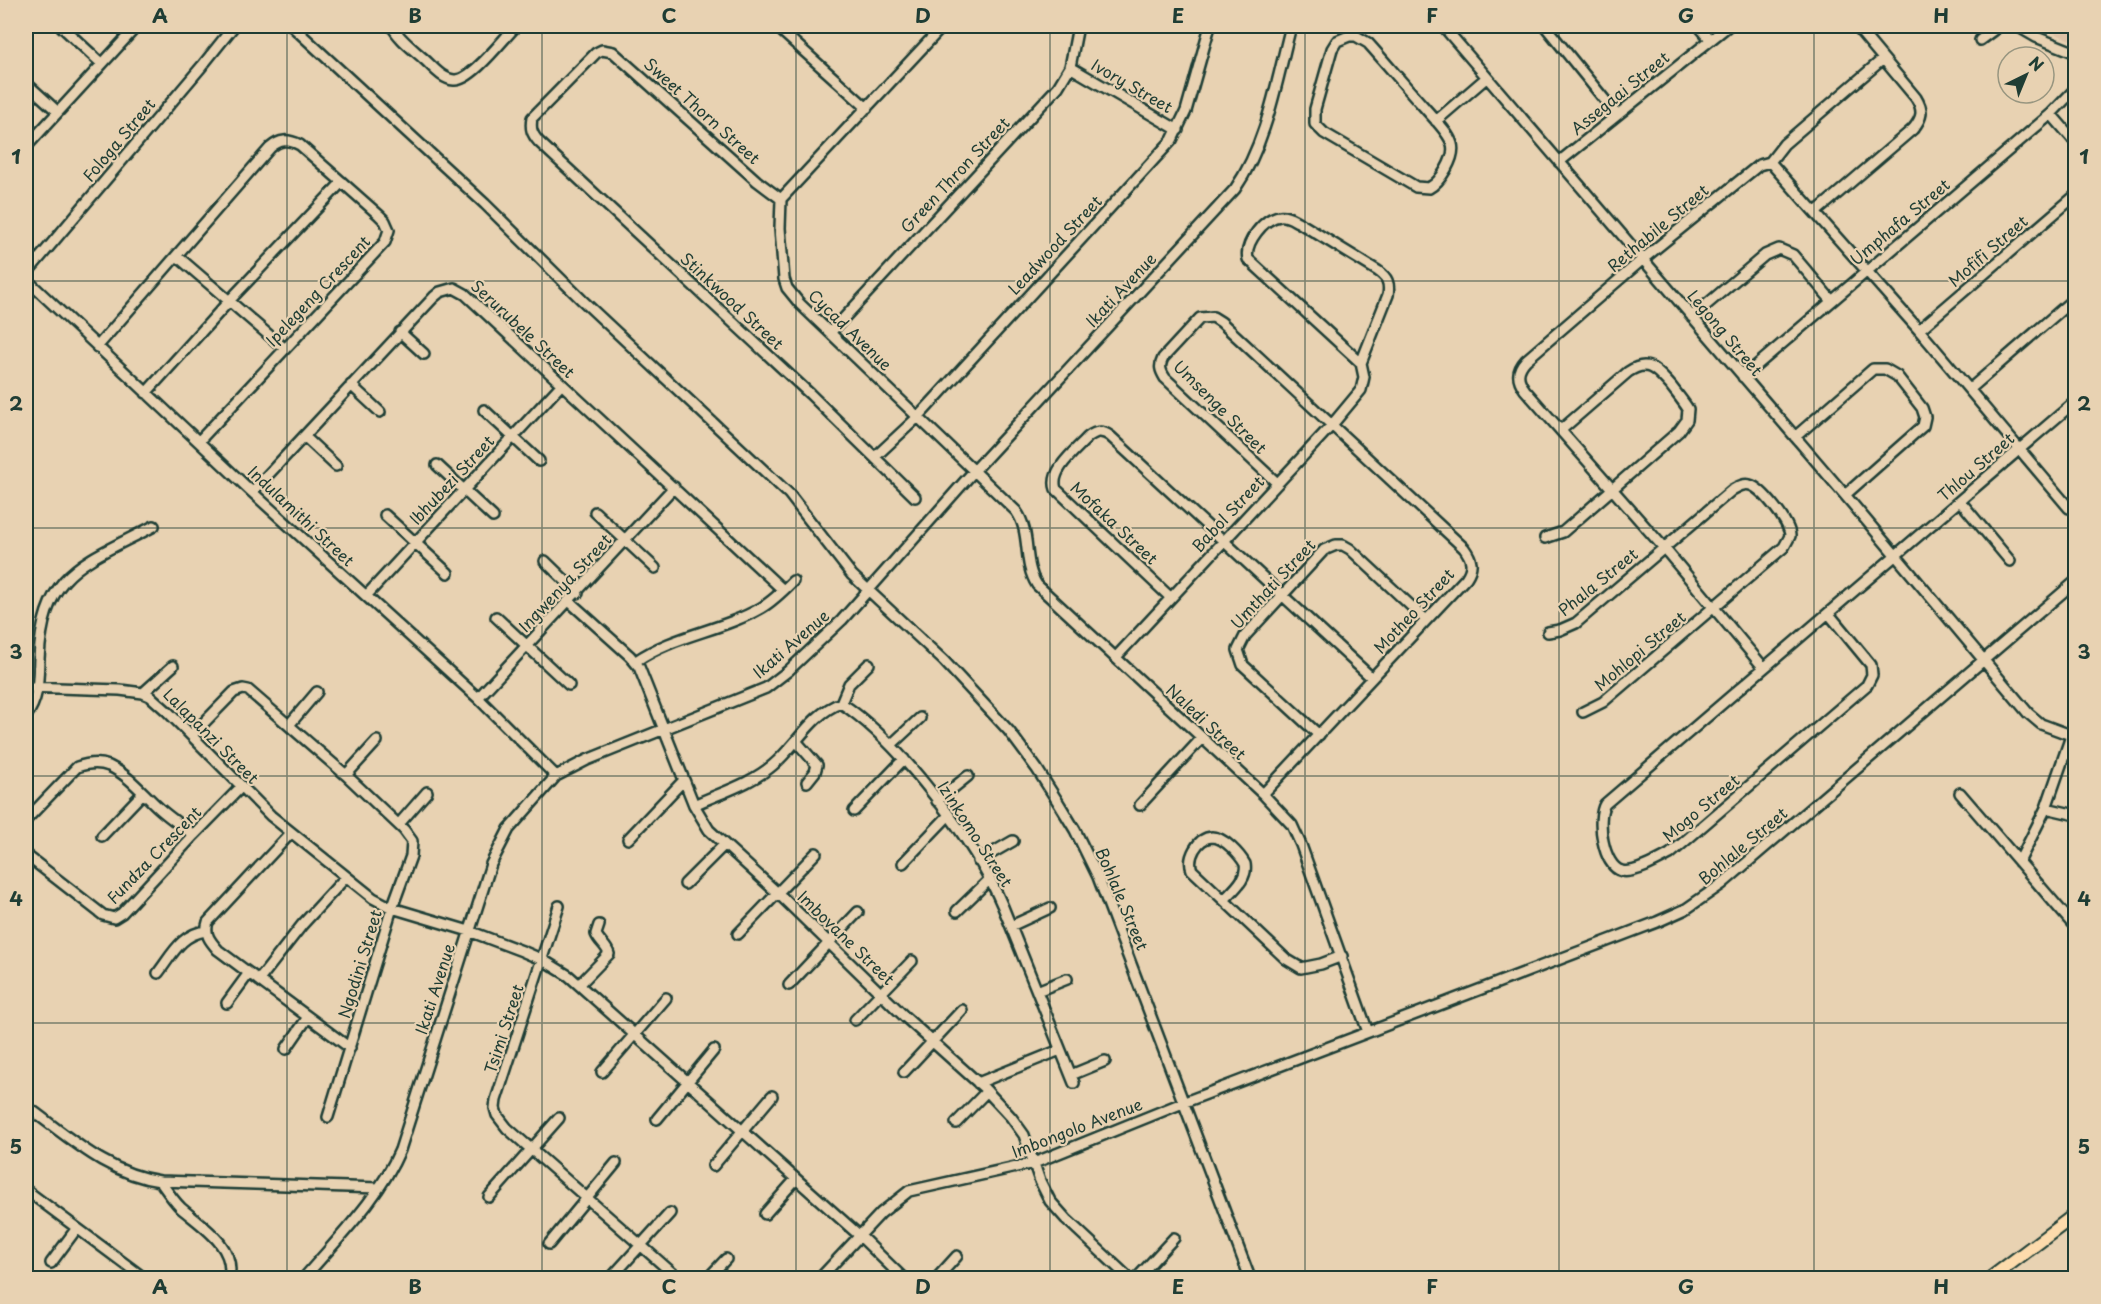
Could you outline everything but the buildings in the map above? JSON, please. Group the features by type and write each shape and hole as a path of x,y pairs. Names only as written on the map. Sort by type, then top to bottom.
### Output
{"main road":[{"path":"1991,1278 2076,1214"}],"street":[{"path":"61,26 102,64"},
{"path":"26,147 137,26"},
{"name":"Fologa Street","path":"26,274 234,26"},
{"name":"Bohlale Street","path":"292,26 485,204 582,300 789,494 839,559 868,591 944,661 1009,731 1058,802 1087,853 1111,907 1250,1278"},
{"path":"392,26 439,74 454,80 466,78 516,26"},
{"path":"776,26 867,108"},
{"path":"781,199 944,26"},
{"name":"Green Thron Street","path":"831,332 1058,87 1070,67 1078,26"},
{"name":"Leadwood Street","path":"875,457 919,416 1164,150 1178,130 1186,111 1210,26"},
{"name":"Ikati Avenue","path":"304,1278 379,1188 393,1166 491,864 509,829 556,776 587,760 664,731 766,688 788,671 842,620 974,471 1235,189 1257,149 1291,26"},
{"name":"Legong Street","path":"1443,26 2034,719 2073,736"},
{"path":"1545,26 1617,115"},
{"path":"1699,26 1710,39"},
{"name":"Assegaai Street","path":"1559,162 1728,26"},
{"path":"1816,212 1913,129 1922,116 1922,110 1916,98 1856,26"},
{"path":"1980,40 1999,26"},
{"path":"2017,26 2036,37 2076,53"},
{"path":"1348,36 1364,39 1436,121 1448,137 1453,149 1438,180 1429,188 1423,189 1324,133 1315,124 1314,118 1334,45 1341,38 1348,36"},
{"name":"Stinkwood Street","path":"602,50 592,57 532,118 530,126 532,134 915,497"},
{"name":"Sweet Thorn Street","path":"602,50 618,55 757,181 781,199"},
{"name":"Rethabile Street","path":"1764,668 1522,386 1518,378 1519,369 1526,360 1643,259 1760,165 1770,162 1784,144 1883,59"},
{"name":"Ivory Street","path":"1070,67 1178,130"},
{"path":"1436,121 1486,78"},
{"path":"26,83 58,112"},
{"name":"Umphafa Street","path":"1743,377 2051,114 2076,88"},
{"path":"2051,114 2076,143"},
{"name":"Ipelegeng Crescent","path":"98,346 270,148 280,141 292,141 300,145 385,221 389,230 385,242 199,441"},
{"path":"1770,162 1920,330 2069,508"},
{"path":"146,393 342,182"},
{"name":"Mofifi Street","path":"1920,330 2076,195"},
{"name":"Cycad Avenue","path":"781,199 782,268 787,288 800,304 974,471"},
{"path":"1284,216 1291,219 1386,278 1388,294 1361,363 1248,259 1246,253 1248,243 1273,218 1284,216"},
{"path":"1692,317 1765,255 1779,249 1793,255 1832,301"},
{"path":"177,256 285,349"},
{"name":"Indulamithi Street","path":"26,279 252,492 478,699 556,776"},
{"name":"Serurubele Street","path":"252,492 400,332 440,292 454,288 465,294 783,590"},
{"path":"1970,389 2076,297"},
{"name":"Umsenge Street","path":"1277,483 1161,372 1160,365 1163,358 1193,323 1206,316 1221,322 1331,426"},
{"path":"400,332 424,354"},
{"name":"Babol Street","path":"1116,657 1331,426 1361,390 1364,377 1361,363"},
{"path":"1545,538 1563,532 1679,431 1687,420 1688,409 1658,372 1647,366 1634,368 1561,430"},
{"path":"1795,437 1873,369 1885,369 1897,376 1922,408 1925,417 1923,426 1845,495"},
{"name":"Ibhubezi Street","path":"366,596 561,385"},
{"path":"351,386 380,412"},
{"name":"Thlou Street","path":"1896,555 2076,401"},
{"path":"484,410 539,461"},
{"name":"Motheo Street","path":"1263,794 1466,578 1472,566 1472,561 1464,548 1331,426"},
{"name":"Mofaka Street","path":"1172,598 1056,489 1054,484 1057,472 1088,437 1100,432 1110,436 1224,541"},
{"path":"304,436 336,466"},
{"path":"437,465 493,517"},
{"name":"Naledi Street","path":"974,471 1022,519 1029,569 1037,585 1283,815 1297,835 1368,1032"},
{"name":"Phala Street","path":"1548,632 1560,630 1576,622 1732,490 1745,484 1752,485 1761,492 1787,524 1790,530 1788,542 1714,608"},
{"name":"Ingwenya Street","path":"478,699 674,487"},
{"path":"1960,501 2010,561"},
{"path":"596,512 655,568"},
{"path":"385,515 447,573"},
{"path":"26,716 35,701 38,687 42,625 60,584 70,573 88,561 154,526"},
{"path":"1224,541 1372,678"},
{"name":"Umthati Street","path":"1319,735 1243,665 1239,658 1238,650 1245,636 1281,595 1324,550 1329,546 1343,545 1357,555 1426,620"},
{"name":"Mogo Street","path":"1829,614 1871,664 1872,675 1867,685 1670,854 1635,870 1623,872 1617,869 1609,859 1600,827 1600,815 1603,808 1896,555"},
{"path":"545,561 578,592"},
{"path":"636,662 660,647 759,609 793,581"},
{"name":"Bohlale Street","path":"1368,1032 1686,909 1722,884 2076,581"},
{"name":"Imbovane Street","path":"570,602 636,662 702,821 724,845 933,1043 987,1091 1018,1125 1029,1147 1044,1191 1056,1209 1129,1278"},
{"name":"Mohlopi Street","path":"1583,712 1603,702 1714,608"},
{"path":"496,617 569,685"},
{"path":"694,805 758,775 772,765 824,711 841,703 849,684 869,664"},
{"path":"143,693 172,666"},
{"name":"Lalapanzi Street","path":"26,687 120,690 143,693 159,704 192,735 241,787 291,833 373,898 393,908 469,931 543,960 579,985 634,1033 860,1236 903,1278"},
{"name":"Ngodini Street","path":"192,735 229,696 243,689 253,693 346,775 409,835 413,849 328,1117"},
{"path":"290,725 317,692"},
{"name":"Izinkomo Street","path":"841,703 855,712 904,759 948,816 990,879 1072,1079 1105,1061"},
{"path":"891,745 920,718"},
{"path":"2019,862 2046,808 2073,736"},
{"path":"1140,804 1201,739"},
{"path":"346,775 377,741"},
{"path":"796,741 817,765 815,772 807,782"},
{"path":"854,810 904,759"},
{"path":"26,820 71,772 84,764 102,764 110,766 125,776 171,818 194,835"},
{"path":"937,801 968,776"},
{"path":"628,839 684,780"},
{"name":"Fundza Crescent","path":"26,855 103,915 114,918 122,913 241,787"},
{"path":"399,824 427,792"},
{"path":"102,836 143,793"},
{"path":"1960,793 2076,928"},
{"path":"2046,808 2076,815"},
{"path":"903,863 948,816"},
{"path":"291,833 215,913 208,922 206,931 218,950 350,1048"},
{"path":"1224,900 1246,873 1245,864 1219,838 1208,838 1191,854 1190,864 1196,875 1293,965 1302,968 1310,967 1342,956"},
{"path":"978,861 1013,841"},
{"path":"685,884 724,845"},
{"path":"738,934 816,853"},
{"path":"259,980 302,925 346,878"},
{"path":"957,910 990,879"},
{"name":"Tsimi Street","path":"559,906 495,1108 501,1122 531,1150 678,1278"},
{"path":"1011,926 1050,908"},
{"path":"789,985 858,912"},
{"path":"579,985 609,954 608,949 596,934 599,925"},
{"path":"158,973 183,940 194,933 206,931"},
{"path":"855,1020 912,961"},
{"path":"227,1003 249,973"},
{"path":"1037,991 1067,979"},
{"path":"602,1072 666,998"},
{"path":"904,1072 962,1010"},
{"path":"286,1048 308,1017"},
{"name":"Imbongolo Avenue","path":"820,1278 892,1203 909,1191 1034,1163 1368,1032"},
{"path":"657,1119 714,1050"},
{"path":"978,1083 1060,1050"},
{"path":"956,1123 987,1091"},
{"path":"713,1166 772,1096"},
{"path":"26,1106 107,1164 140,1177 160,1181 379,1188"},
{"path":"489,1197 559,1118"},
{"path":"549,1244 616,1163"},
{"path":"765,1214 796,1179"},
{"path":"160,1181 180,1207 216,1237 230,1262 229,1278"},
{"path":"26,1190 77,1228 133,1275 144,1278"},
{"path":"610,1278 670,1214"},
{"path":"51,1263 77,1228"},
{"path":"1137,1278 1173,1238"},
{"path":"937,1278 957,1256"},
{"path":"708,1278 726,1259"}],"shaded area":[{"path":"2037,26 2075,26 2075,42"}]}
